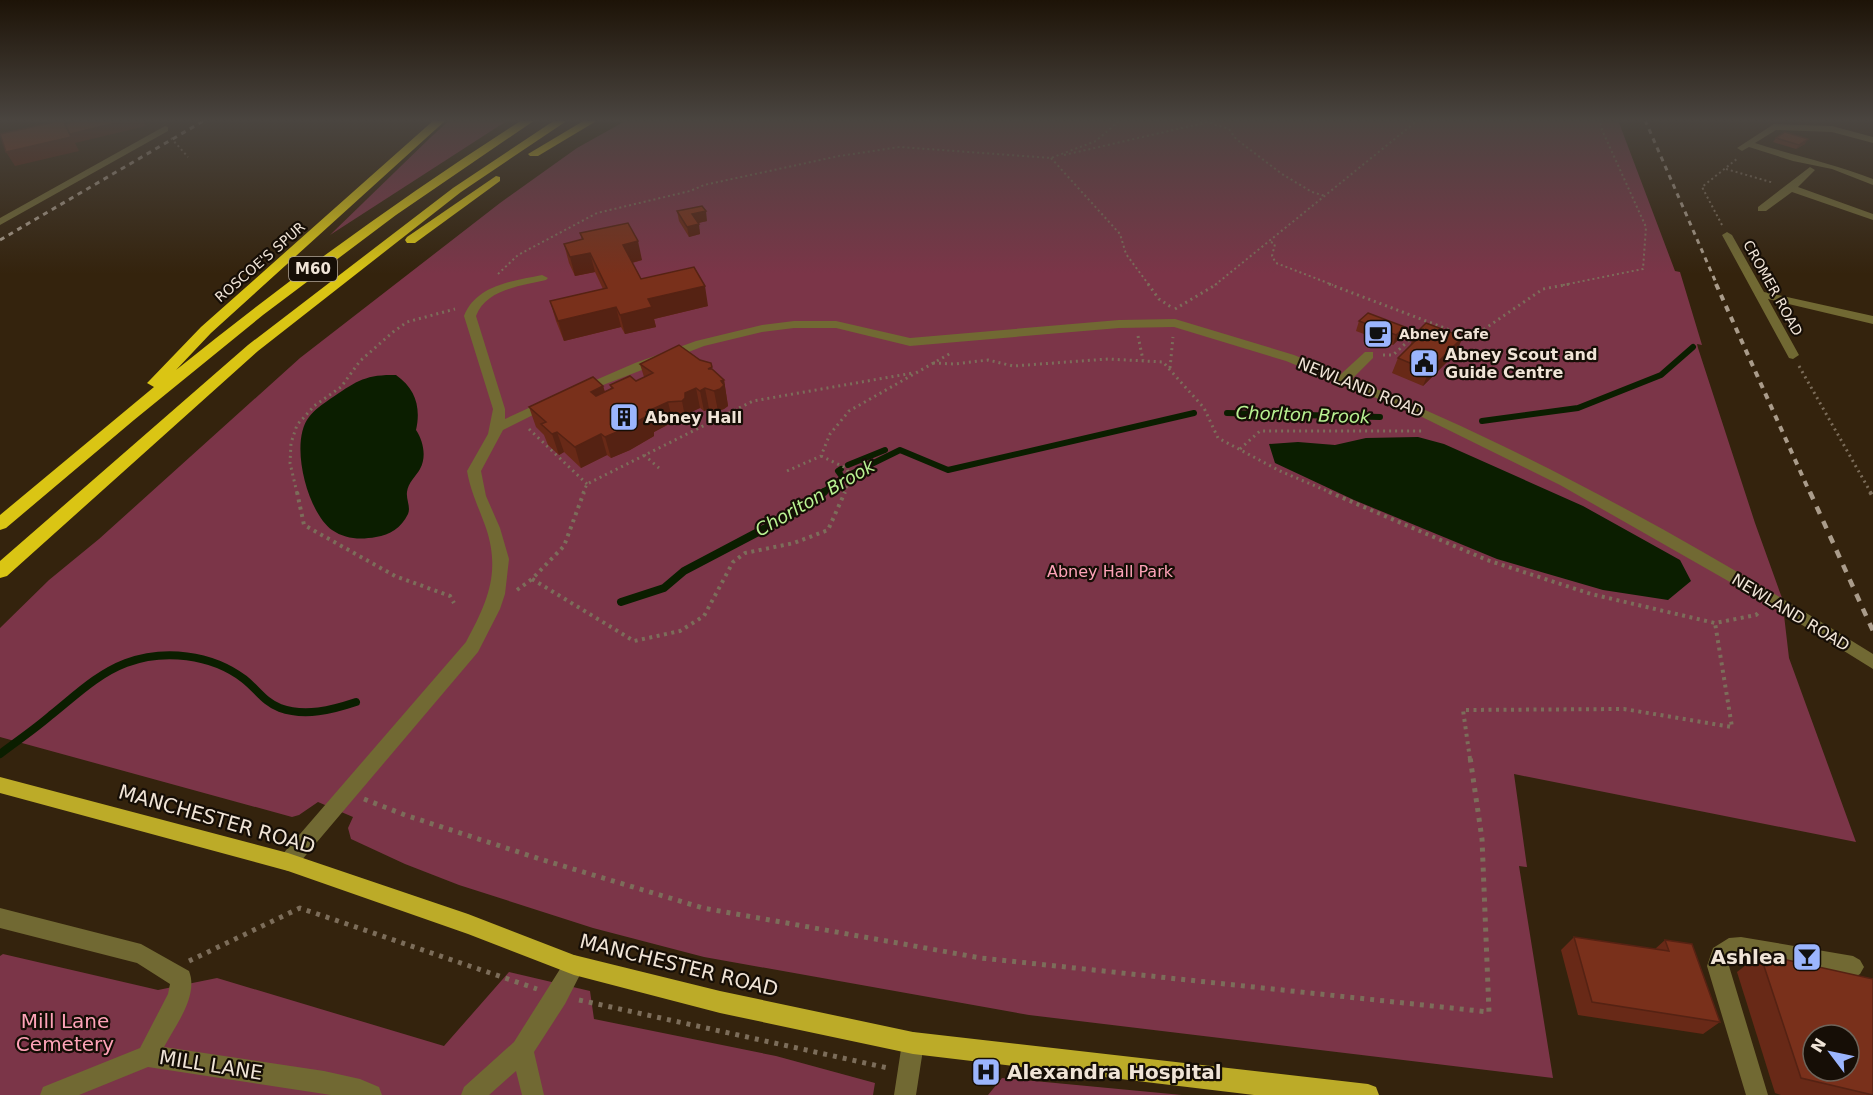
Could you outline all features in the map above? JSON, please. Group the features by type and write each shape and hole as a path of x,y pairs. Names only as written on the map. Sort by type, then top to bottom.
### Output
{"highway":[{"name":"ROSCOE'S SPUR","path":"107,434 206,330 384,171"},
{"name":"M60","path":"0,524 283,292 362,232 453,171"},
{"name":"M60","path":"0,571 253,348 457,190 486,171"},
{"name":"M60","path":"253,348 508,171"}],"main road":[{"name":"MANCHESTER ROAD","path":"0,785 288,862 468,924 574,965 720,1002 913,1043 1368,1095"}],"street":[{"path":"0,222 90,171"},
{"path":"1762,209 1791,188 1809,171"},
{"path":"1845,171 1873,182"},
{"path":"1791,188 1873,217"},
{"name":"CROMER ROAD","path":"1727,235 1793,355"},
{"path":"288,862 472,647 492,609 501,560 493,528 479,496 474,471 492,440 500,418 470,316 475,303 494,292 508,286 542,278"},
{"path":"1758,294 1873,320"},
{"name":"NEWLAND ROAD","path":"496,428 566,396 690,349 747,332 794,326 838,325 880,338 910,342 1136,323 1175,323 1251,345 1344,379 1431,415 1565,482 1772,598 1873,662"},
{"path":"1344,379 1369,355"},
{"name":"MILL LANE","path":"0,918 141,954 170,970 181,979 179,996 148,1056 324,1082 360,1090 371,1095"},
{"path":"1757,1095 1718,966 1720,955 1729,948 1741,947 1853,967"},
{"path":"472,1095 522,1050 558,996 574,965"},
{"path":"905,1095 913,1043"},
{"path":"522,1050 533,1095"},
{"path":"51,1095 148,1056"}],"path":[{"path":"495,277 518,255 597,213 690,191 704,185 769,171"},
{"path":"1063,171 1120,234 1126,254 1159,299 1175,309"},
{"path":"1278,171 1312,192 1326,196"},
{"path":"1175,309 1184,302 1208,291 1356,171"},
{"path":"1438,333 1477,334 1543,289 1643,269 1647,227 1621,171"},
{"path":"1722,171 1702,188 1727,235"},
{"path":"1732,171 1791,188"},
{"path":"1270,242 1275,244 1272,256 1276,263 1459,333"},
{"path":"454,603 450,596 395,576 304,525 290,463 291,443 297,425 314,406 341,387 360,361 407,322 463,306"},
{"path":"1170,368 1175,309"},
{"path":"1136,323 1143,360"},
{"path":"1369,355 1393,355 1417,332 1428,333"},
{"path":"787,471 821,456 831,434 849,411 954,352 960,338"},
{"path":"1793,355 1873,496"},
{"path":"933,363 955,364 988,360 1013,366 1108,359 1163,362 1204,408 1218,438 1280,471 1487,560 1591,594 1714,623 1756,615 1772,598"},
{"path":"821,456 846,468 851,477 828,530 794,543 745,553 733,562 704,616 680,632 634,641 532,579 564,546 587,484 753,401 913,373"},
{"path":"518,418 587,484"},
{"path":"1240,449 1260,431 1434,431"},
{"path":"644,455 659,468"},
{"path":"349,792 427,822 703,908 981,958 1489,1012 1482,839 1463,710 1624,709 1732,727 1714,623"}],"green space":[{"path":"396,171 429,171 330,235"},
{"name":"Abney Hall Park","path":"545,171 1637,171 1675,271 1680,272 1702,345 1697,344 1698,348 1782,598 1789,658 1856,842 1514,774 1527,867 1519,866 1553,1078 1029,1015 704,957 593,928 459,885 405,864 351,839 348,828 353,817 318,802 292,817 0,737 0,628 49,580 99,539 300,358"},
{"name":"Mill Lane Cemetery","path":"3,954 158,990 217,978 444,1046 509,972 590,991 594,1019 776,1056 875,1083 873,1095 0,1095 0,956"},
{"path":"1002,1078 1182,1095 988,1095"}],"shaded area":[{"path":"396,375 408,386 415,400 418,414 416,430 423,449 422,464 408,489 408,514 395,530 386,535 353,538 342,535 332,530 323,521 308,493 301,459 303,428 316,410 354,384 376,376"},
{"path":"1418,437 1444,444 1583,506 1680,560 1691,581 1668,600 1603,590 1497,559 1354,500 1275,463 1269,444 1298,442 1335,445 1366,438"}],"building":[{"path":"702,206 706,211 692,214 699,224 687,227 677,211"},
{"path":"628,223 638,241 623,245 641,279 694,267 705,286 648,299 652,307 620,315 616,307 558,321 550,301 607,288 590,253 570,257 564,244 583,239 580,233"},
{"path":"1368,313 1405,327 1396,335 1359,321"},
{"path":"1426,323 1463,337 1429,371 1398,358 1419,337 1414,335"},
{"path":"679,345 700,360 711,363 712,367 708,369 712,369 724,380 721,381 724,385 714,391 705,388 700,391 696,388 685,393 682,401 668,402 646,412 649,415 624,429 605,437 601,434 575,447 557,432 552,434 541,424 546,422 529,407 593,377 603,386 591,392 596,396 613,388 610,385 630,376 636,381 653,373 640,364"},
{"path":"1574,937 1669,951 1665,940 1692,944 1720,1022 1592,1002"},
{"path":"1760,954 1873,979 1873,1095 1822,1083 1861,1083 1861,1023 1801,1023 1801,1078"}],"waterway":[{"name":"Chorlton Brook","path":"1482,421 1578,408 1661,375 1693,347"},
{"name":"Chorlton Brook","path":"843,478 900,450 948,470 1194,413"},
{"name":"Chorlton Brook","path":"1227,413 1380,417"},
{"path":"848,465 885,450"},
{"path":"841,469 838,471 843,478"},
{"name":"Chorlton Brook","path":"822,493 843,478"},
{"name":"Chorlton Brook","path":"621,602 664,588 684,571 796,512 824,492"},
{"name":"Chorlton Brook","path":"0,754 105,673 126,663 156,656 187,656 217,664 244,679 269,702 289,711 318,711 356,702"}],"railway":[{"path":"0,240 118,171"},
{"path":"1667,171 1717,285"},
{"path":"1716,284 1810,493"},
{"path":"1810,492 1873,631"}],"place":[{"name":"Abney Cafe","path":"1378,334"},
{"name":"Abney Scout and Guide Centre","path":"1424,363"},
{"name":"Abney Hall","path":"624,417"},
{"name":"Ashlea","path":"1807,957"},
{"name":"Alexandra Hospital","path":"986,1072"}]}
